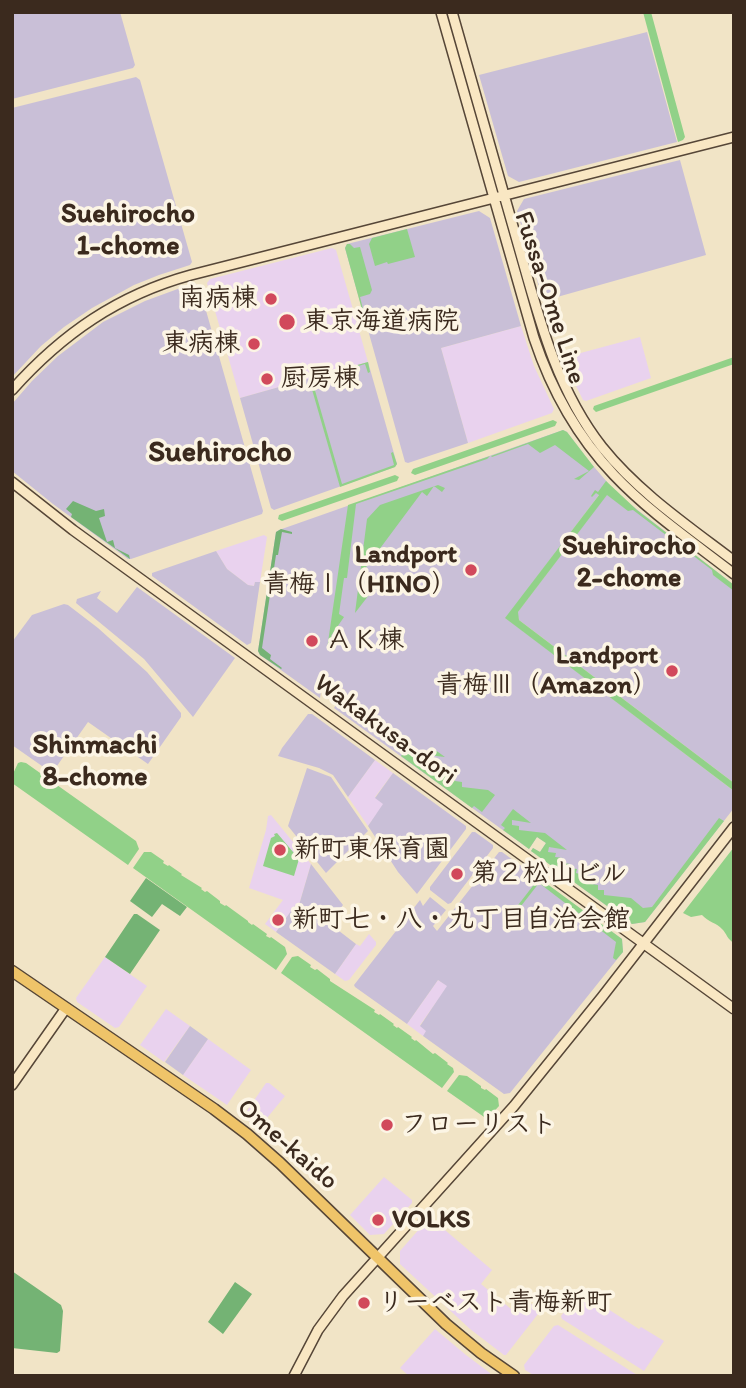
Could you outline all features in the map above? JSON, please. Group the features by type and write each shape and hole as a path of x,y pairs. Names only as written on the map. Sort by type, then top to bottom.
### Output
{"main road":[{"name":"Ome-kaido","path":"12,971 240,1129 280,1163 453,1330 514,1376"}],"street":[{"name":"Fussa-Ome Line","path":"441,12 494,198 531,307 564,385 606,452 645,491 734,561"},
{"name":"Fussa-Ome Line","path":"452,12 504,195 531,307 534,338 558,397 583,439 624,486 734,574"},
{"path":"465,97 476,94"},
{"path":"12,390 45,356 76,330 115,305 147,290 191,275 734,136"},
{"path":"534,338 544,334"},
{"name":"Wakakusa-dori","path":"12,482 63,523 734,1009"},
{"path":"294,1376 318,1330 349,1290 514,1106 734,827"},
{"path":"12,1086 66,1008"}],"shaded area":[{"path":"12,12 120,12 135,65 133,68 12,99"},
{"path":"647,32 677,142 519,182 508,176 479,75"},
{"path":"136,77 140,80 192,262 134,285 92,308 41,346 12,377 12,108"},
{"path":"680,160 706,255 543,301 517,211 524,199"},
{"path":"479,211 490,218 521,326 441,348 468,443 408,463 405,462 345,248 347,244"},
{"name":"東京海道病院","path":"332,248 336,250 368,362 240,398 207,283 210,279"},
{"path":"194,283 199,286 263,511 262,514 128,559 12,471 12,404 58,356 103,322 145,301"},
{"path":"521,326 534,366 554,409 552,413 468,443 441,348"},
{"path":"640,337 651,378 583,400 562,358"},
{"path":"368,362 397,464 395,467 274,510 271,508 240,398"},
{"path":"563,430 608,483 506,618 734,791 734,808 645,922 632,924 531,851 533,848 540,852 546,843 537,837 529,849 334,708 345,690 323,677 320,698 258,651 276,532"},
{"name":"Landport 青梅Ⅲ（Amazon）","path":"607,494 625,508 630,504 734,585 734,783 519,620 517,613"},
{"path":"264,535 267,537 260,582 255,582 254,586 248,585 227,569 216,551"},
{"path":"216,551 227,569 248,585 254,586 255,582 260,582 251,643 247,645 152,576 152,573"},
{"path":"137,587 235,658 193,717 144,659 76,603 77,599 101,591 97,598 117,613"},
{"path":"64,604 98,628 147,672 181,713 181,717 148,764 88,722 52,773 12,745 12,642 32,615"},
{"path":"308,714 312,714 375,760 348,797 333,775 278,756"},
{"path":"375,760 393,773 375,797 384,804 368,826 348,797"},
{"path":"307,768 331,777 368,831 326,873 288,826"},
{"path":"393,773 466,826 417,894 398,872 368,826 383,804 375,798"},
{"name":"新町東保育園","path":"271,815 311,864 299,905 296,905 276,932 265,924 283,900 249,888 268,816"},
{"path":"472,832 493,845 493,848 448,904 430,890 430,887"},
{"path":"499,852 622,939 623,952 510,1093 504,1094 423,1036 426,1031 420,1026 447,986 438,980 407,1024 354,985 420,900 423,906 430,897 446,910 433,926 437,931"},
{"path":"311,864 343,905 330,924 356,944 335,974 276,932 296,904 299,905"},
{"path":"369,934 376,945 349,980 345,981 335,974 356,944 360,946"},
{"path":"105,957 147,986 119,1027 115,1028 77,1002 76,998"},
{"path":"438,980 448,986 420,1025 427,1031 423,1036 407,1024"},
{"path":"166,1009 190,1026 164,1062 140,1045"},
{"path":"190,1026 208,1039 183,1075 165,1062"},
{"path":"208,1039 251,1070 227,1105 183,1075"},
{"path":"266,1083 285,1096 258,1129 244,1115"},
{"path":"384,1177 412,1200 412,1203 384,1234 370,1235 350,1215"},
{"path":"428,1219 432,1219 492,1270 481,1284 511,1309 522,1296 538,1310 538,1314 506,1355 470,1329 400,1264 400,1251"},
{"path":"580,1291 639,1329 641,1327 664,1341 644,1371 562,1319 561,1316"},
{"path":"558,1325 639,1376 535,1376 525,1370 524,1365 554,1326"},
{"path":"435,1329 490,1373 490,1376 409,1376 400,1368"}],"green space":[{"path":"643,12 651,12 685,137 678,142"},
{"path":"407,229 415,257 375,266 369,244 372,238"},
{"path":"347,244 354,248 360,247 372,290 370,294 360,297 365,317 345,248"},
{"path":"734,357 734,364 596,412 593,409 594,406"},
{"path":"368,362 368,373 365,364 312,380 342,484 394,465 393,452 397,464 340,487 309,379"},
{"path":"553,420 557,422 555,426 415,475 411,473 413,469"},
{"path":"563,430 594,467 579,480 574,479 589,471 555,445 540,453 528,444 491,456"},
{"path":"490,456 356,504 347,578 344,578 339,614 344,617 331,636 335,639 327,649 348,505"},
{"path":"395,475 399,477 397,481 282,521 278,519 279,515"},
{"path":"606,481 637,510 734,585 734,591 713,575 712,570 633,510 628,511 607,495 518,612 519,620 734,783 734,791 505,618 599,495 596,493 591,496 595,490 598,492"},
{"path":"438,485 445,488 442,492 434,486"},
{"path":"434,486 427,496 422,492 361,574 365,577 361,582 364,584 361,589 367,594 372,591 355,613 367,519 380,505"},
{"path":"73,501 96,511 104,509 105,516 99,518 107,542 113,540 115,548 129,555 130,559 71,517 72,514 66,509"},
{"path":"281,529 292,534 282,532 262,648 281,669 258,651 276,532"},
{"path":"431,747 445,757 427,755 426,760 441,766 441,770 448,772 448,776 462,782 462,787 488,790 495,795 482,812 474,806 472,808 401,756 405,750 420,761"},
{"path":"21,762 136,841 139,849 128,865 12,783 12,776"},
{"path":"513,809 531,823 512,820 512,825 519,826 519,830 545,833 567,850 549,847 548,852 563,858 563,863 577,869 576,873 591,880 591,884 598,885 598,890 604,890 604,895 631,898 643,908 652,907 719,818 724,821 645,922 632,924 531,851 533,848 540,852 546,843 537,837 529,849 503,830 505,828 501,825"},
{"path":"277,833 299,859 294,876 263,866 271,838"},
{"path":"734,847 734,943 720,927 702,915 691,917 683,913"},
{"path":"144,852 151,852 285,947 287,954 276,970 133,868"},
{"path":"146,878 187,907 180,916 162,904 152,917 130,901"},
{"path":"539,878 622,939 623,952 616,960 613,958 616,942 539,883 507,924 505,922"},
{"path":"134,914 160,930 130,974 105,957"},
{"path":"298,956 448,1063 454,1072 442,1088 281,973 292,957"},
{"path":"459,1075 467,1076 498,1098 499,1106 487,1119 447,1091"},
{"path":"12,1271 61,1305 63,1311 60,1351 57,1353 12,1348"},
{"path":"235,1282 252,1294 223,1334 208,1322"}],"place":[{"name":"南病棟","path":"271,299"},
{"name":"東京海道病院","path":"287,322"},
{"name":"東病棟","path":"254,344"},
{"name":"厨房棟","path":"267,379"},
{"name":"Landport 青梅Ⅰ（HINO）","path":"471,570"},
{"name":"ＡＫ棟","path":"312,641"},
{"name":"Landport 青梅Ⅲ（Amazon）","path":"672,671"},
{"name":"新町東保育園","path":"280,850"},
{"name":"第２松山ビル","path":"457,874"},
{"name":"新町七・八・九丁目自治会館","path":"278,920"},
{"name":"フローリスト","path":"387,1125"},
{"name":"VOLKS","path":"378,1220"},
{"name":"リーベスト青梅新町","path":"364,1303"}],"district":[{"name":"Suehirocho 1-chome","path":"128,231"},
{"name":"Suehirocho","path":"220,453"},
{"name":"Suehirocho 2-chome","path":"629,563"},
{"name":"Shinmachi 8-chome","path":"95,762"}]}
